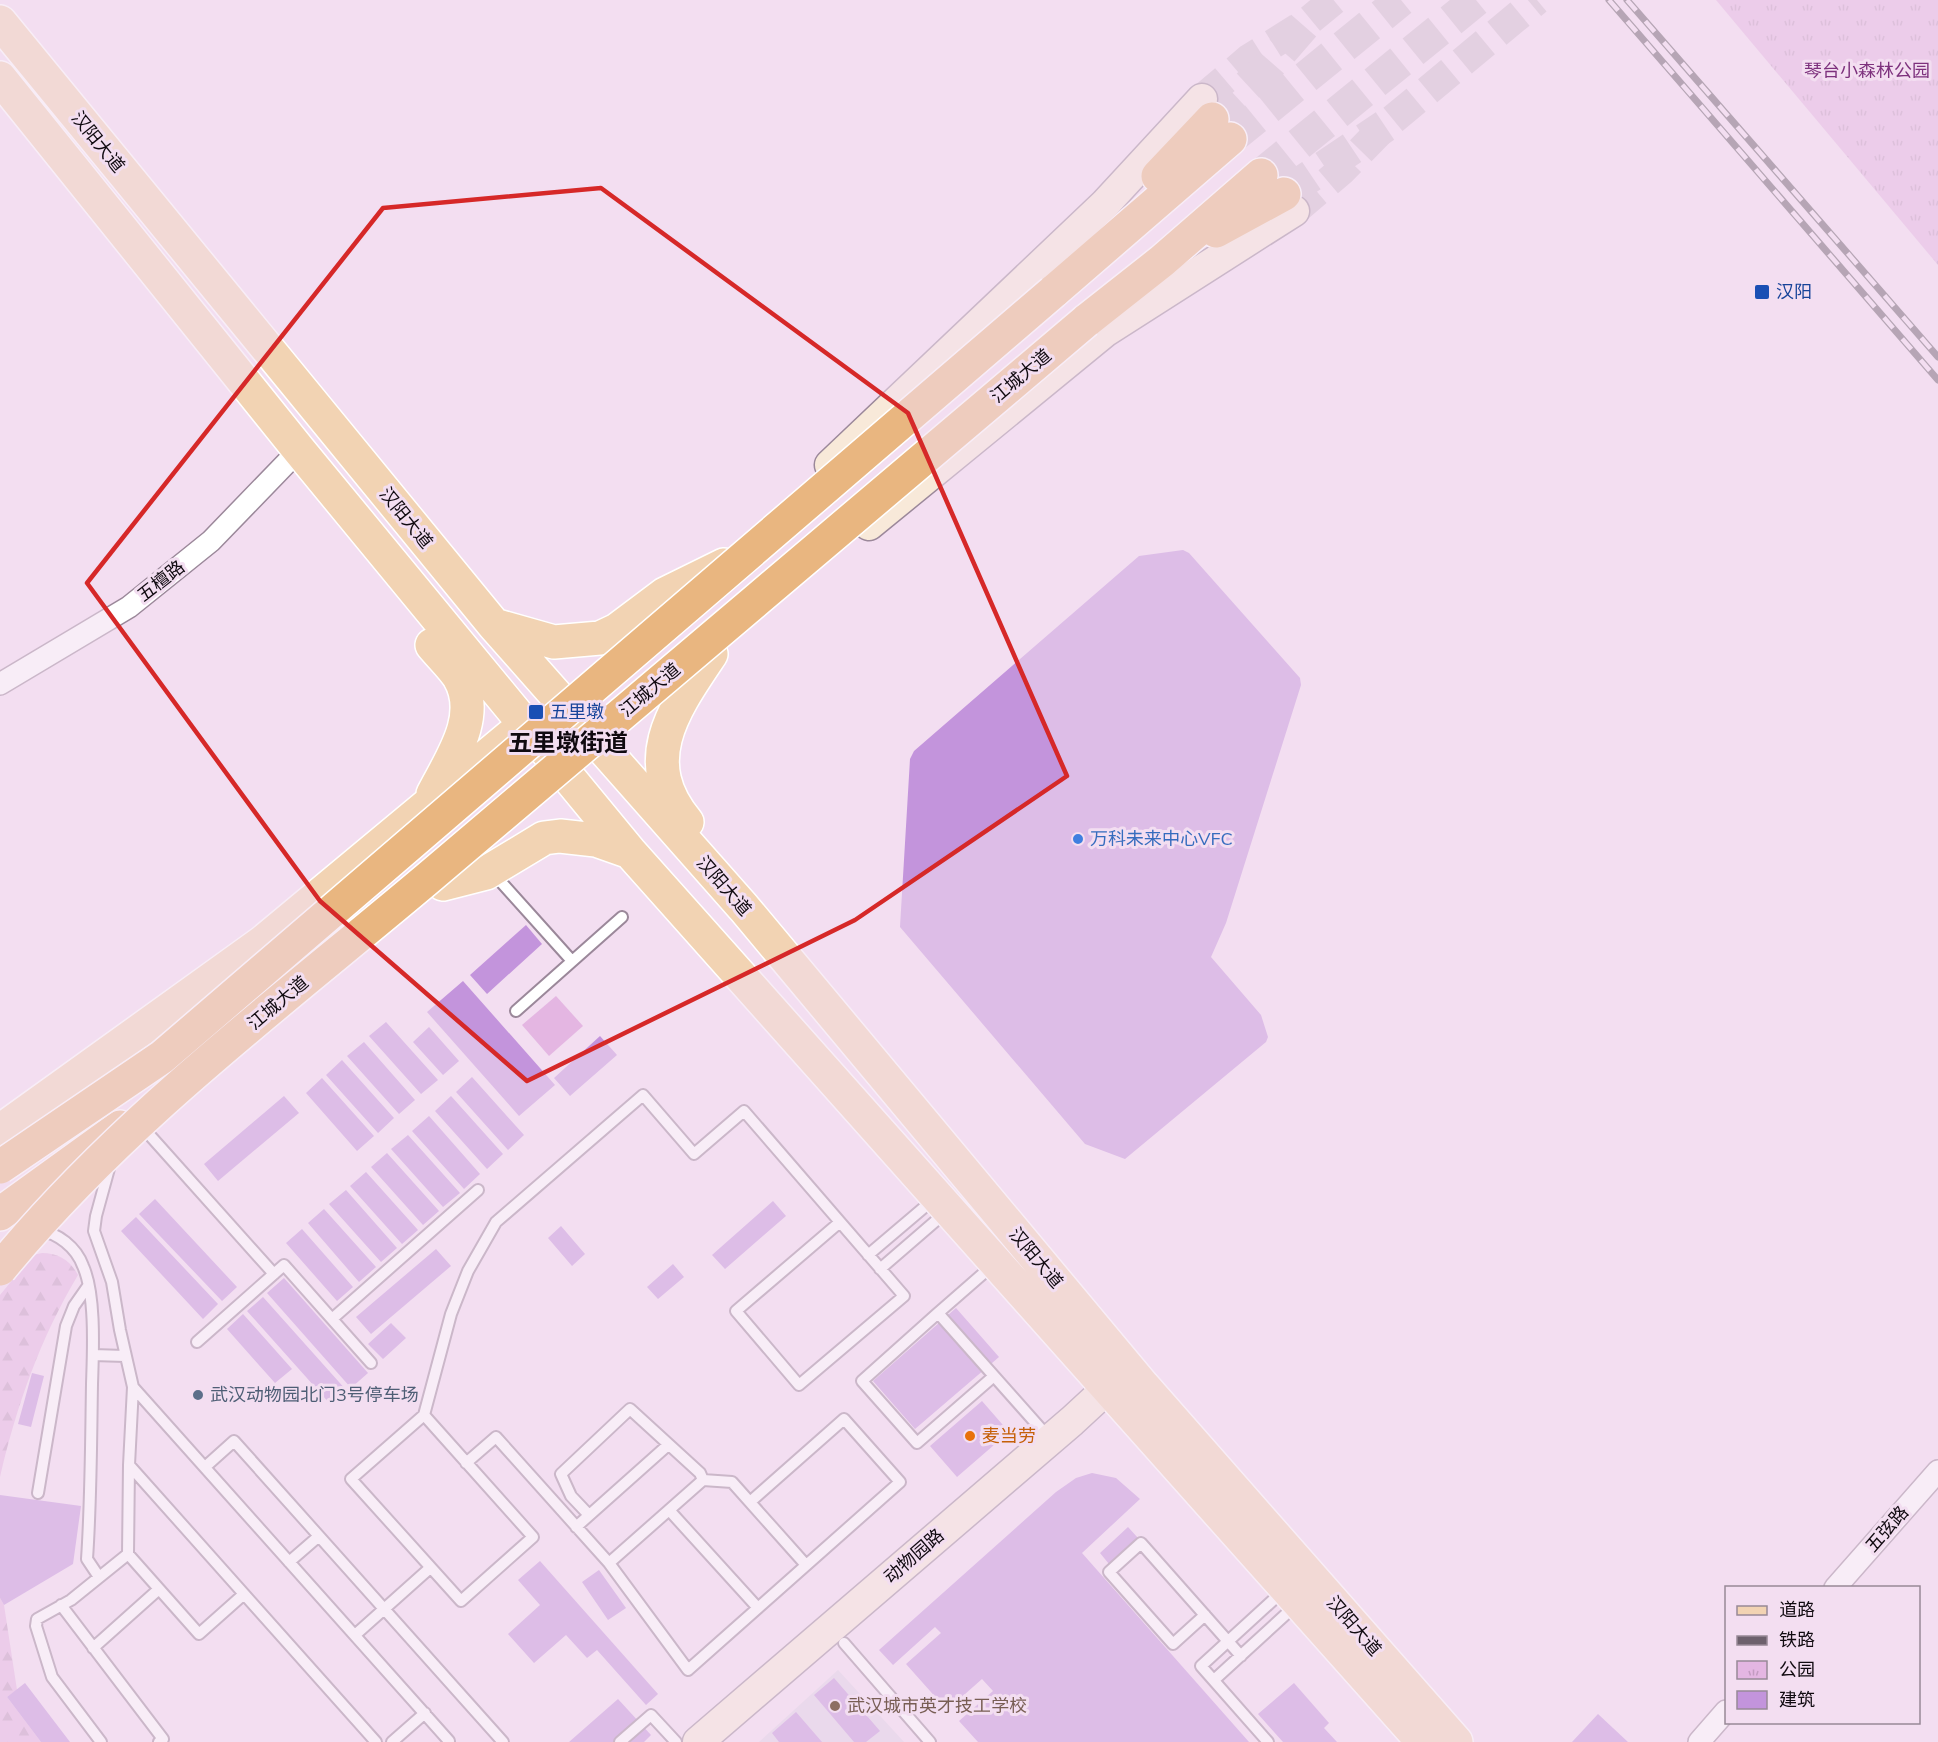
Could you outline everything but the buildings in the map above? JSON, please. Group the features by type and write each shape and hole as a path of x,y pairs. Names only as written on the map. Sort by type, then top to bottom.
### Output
{"highway":[{"name":"江城大道","path":"0,1167 162,1058 1053,292 1123,230 1143,194 1215,119"},
{"name":"江城大道","path":"8,1230 1086,321 1162,261 1280,193"},
{"path":"0,1269 43,1219 178,1085"}],"main road":[{"name":"汉阳大道","path":"0,22 494,625 744,908 1292,1596 1423,1742"},
{"name":"汉阳大道","path":"0,78 299,450 630,852 996,1263 1125,1387 1456,1742"},
{"path":"0,1131 262,942 557,697 724,565 1105,204 1215,119"},
{"name":"江城大道","path":"603,749 711,654 1106,331 1280,193"},
{"path":"388,556 392,597 459,677 467,696 468,710 461,736 427,806"},
{"path":"494,625 554,642 600,638 617,630 665,594 724,565"},
{"path":"711,654 671,717 663,746 661,765 665,789 675,808 713,854 744,908"},
{"path":"8,1230 112,1158 146,1131 603,749"},
{"path":"443,884 490,870 544,838 560,836 596,840 630,852"},
{"name":"动物园路","path":"698,1742 1050,1440 1125,1387"},
{"name":"动物园路","path":"730,1742 844,1643 1125,1387"}],"street":[{"name":"五檀路","path":"0,684 129,606 211,542 299,450"},
{"name":"五弦路","path":"1836,1586 1938,1471"},
{"path":"1700,1742 1725,1712"}],"lane":[{"path":"490,870 572,962"},
{"path":"516,1011 622,917"},
{"path":"424,1415 533,1537 461,1601 351,1479 424,1415 455,1303 468,1271 496,1222 643,1095 694,1154 744,1111 840,1222 880,1269 904,1296 800,1385 735,1311 840,1222"},
{"path":"146,1131 274,1274"},
{"path":"112,1158 96,1216 94,1232 112,1282 133,1387 128,1554 199,1634 244,1594"},
{"path":"332,1319 478,1190"},
{"path":"868,1255 943,1203"},
{"path":"880,1269 943,1203"},
{"path":"8,1230 42,1231 66,1243 84,1266 88,1286 93,1355 87,1559 99,1577"},
{"path":"994,1376 917,1443 862,1381 996,1263"},
{"path":"197,1342 284,1265 371,1363"},
{"path":"38,1492 66,1326 74,1306 88,1286"},
{"path":"938,1314 1050,1440"},
{"path":"93,1355 125,1356"},
{"path":"133,1387 449,1741"},
{"path":"589,1515 572,1496 561,1474 630,1409 700,1473 702,1480"},
{"path":"466,1462 496,1437 609,1563 688,1671 900,1482 844,1419 750,1502"},
{"path":"205,1467 234,1441 503,1742"},
{"path":"576,1527 668,1445"},
{"path":"129,1465 376,1742"},
{"path":"609,1563 702,1480 732,1482 806,1565"},
{"path":"669,1510 758,1608"},
{"path":"289,1562 319,1536"},
{"path":"1205,1615 1173,1644 1109,1572 1141,1543 1205,1615 1241,1656"},
{"path":"101,1742 52,1677 39,1636 37,1619 60,1605 128,1554"},
{"path":"355,1635 430,1568"},
{"path":"93,1648 159,1589"},
{"path":"1268,1742 1201,1666 1228,1641 1292,1596"},
{"path":"1214,1680 1241,1656 1292,1596"},
{"path":"60,1605 163,1739 159,1742"},
{"path":"844,1643 930,1742"},
{"path":"392,1742 425,1713"},
{"path":"620,1742 651,1714 676,1742"}],"highlighted area":[{"path":"601,188 908,413 1067,776 855,920 527,1081 320,901 87,583 383,208"}],"shaded area":[{"name":"武汉城市英才技工学校","path":"838,1670 904,1742 759,1742"}],"green space":[{"name":"琴台小森林公园","path":"1716,0 1938,0 1938,265"},
{"path":"556,996 583,1026 549,1056 522,1025"},
{"path":"42,1253 63,1258 78,1275 52,1323 31,1373 0,1477 0,1295 33,1255"},
{"path":"0,1598 4,1605 17,1690 7,1697 41,1742 0,1742"}],"tunnel":[{"path":"1202,99 1249,59 1306,23 1334,0"},
{"path":"1230,139 1401,0"},
{"path":"1261,175 1476,0"},
{"path":"1294,211 1342,170 1385,126 1537,0"},
{"path":"1212,119 1266,69 1306,23"},
{"path":"1284,194 1385,126"}],"railway":[{"path":"1609,0 1938,380"},
{"path":"1627,0 1938,357"}],"place":[{"name":"汉阳","path":"1762,292"},
{"name":"五里墩","path":"536,712"},
{"name":"万科未来中心VFC","path":"1078,839"},
{"name":"武汉动物园北门3号停车场","path":"198,1395"},
{"name":"麦当劳","path":"970,1436"},
{"name":"武汉城市英才技工学校","path":"835,1706"}],"district":[{"name":"五里墩街道","path":"568,743"}]}
